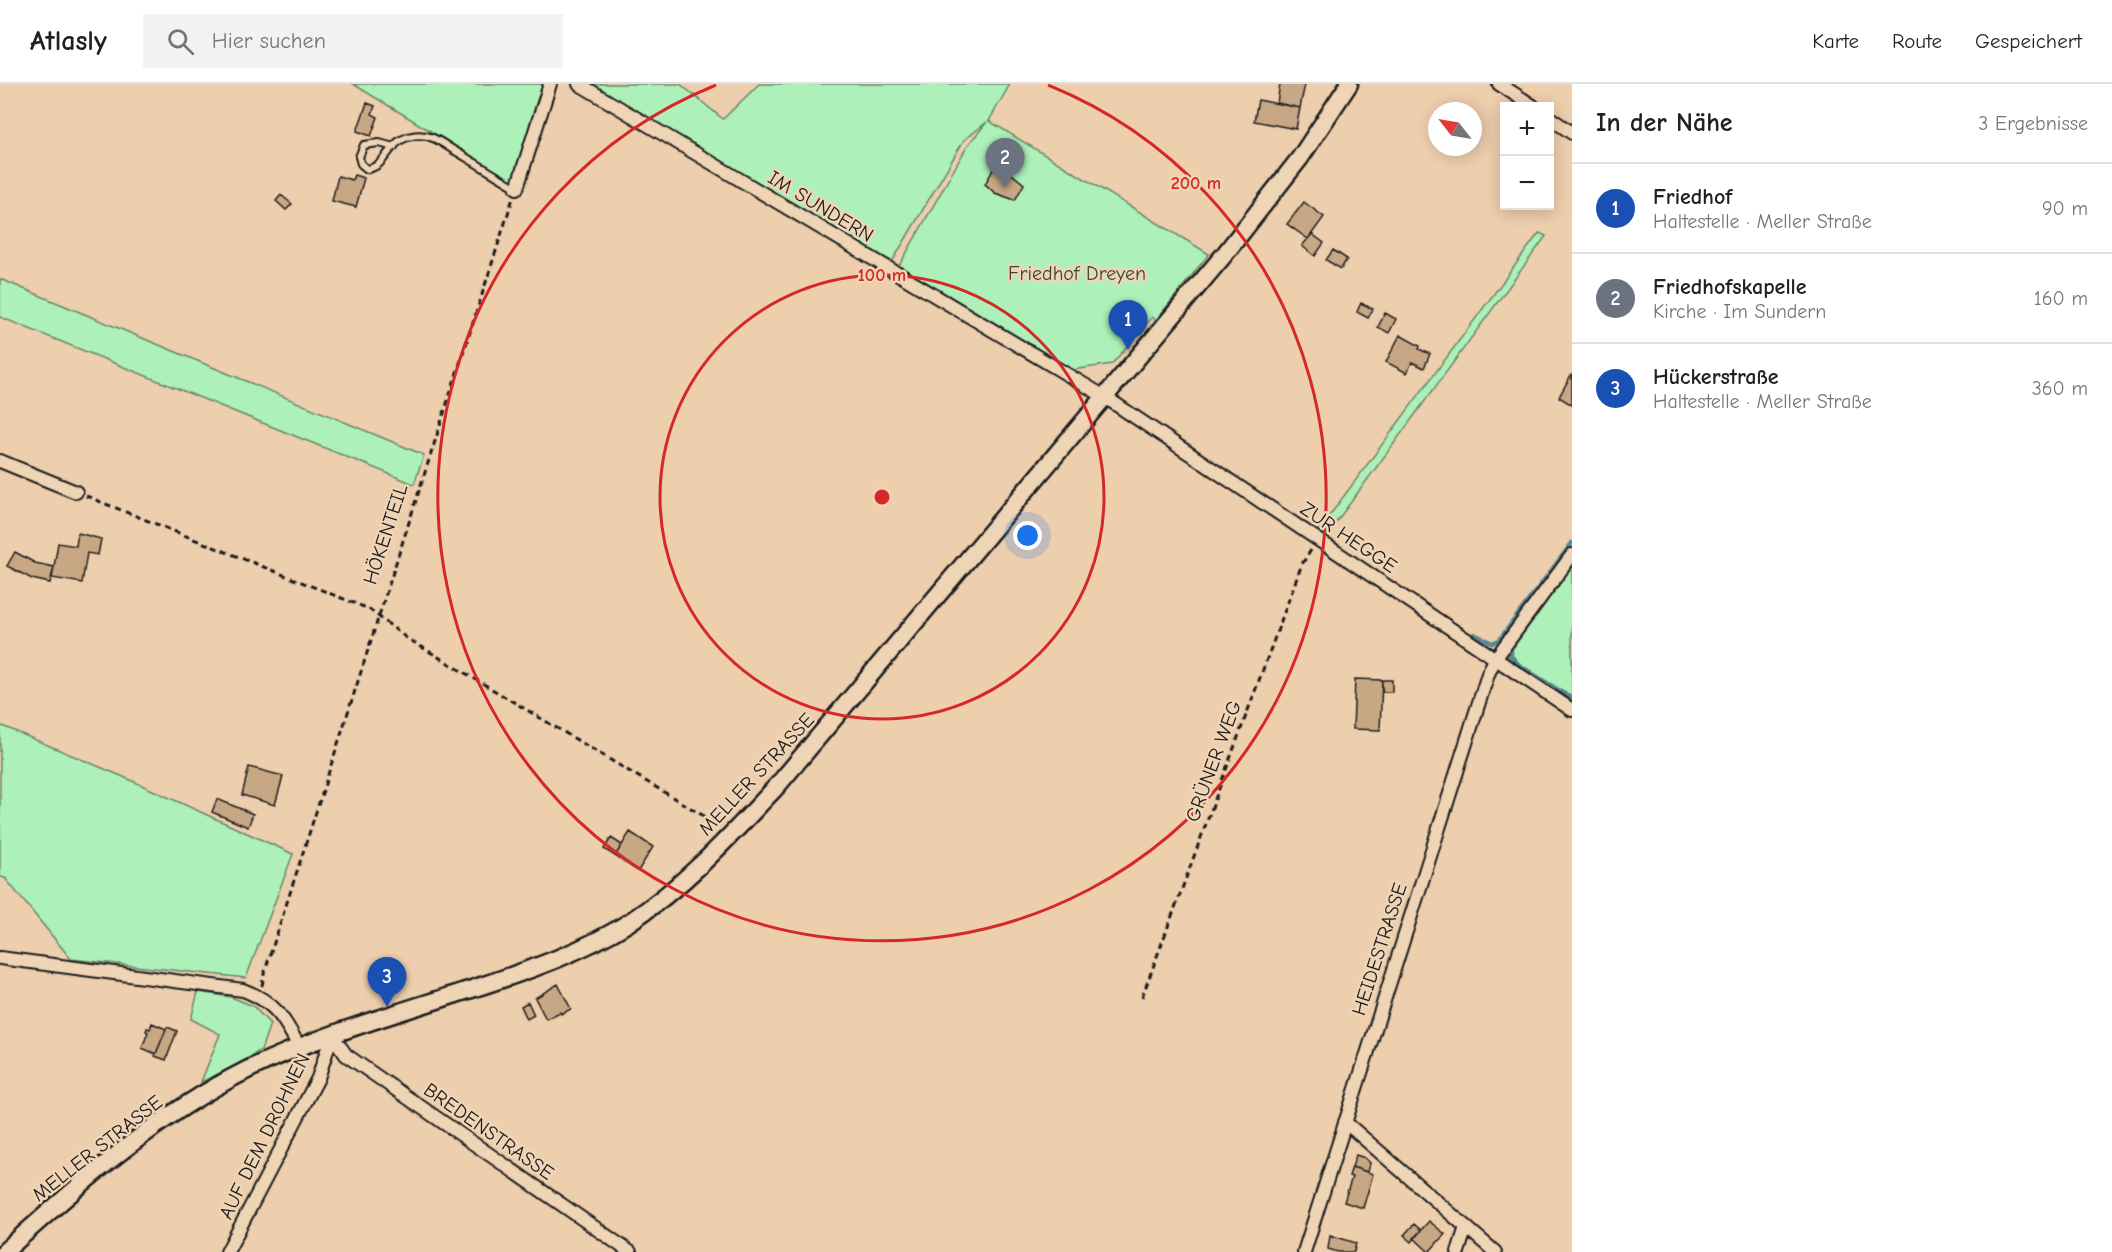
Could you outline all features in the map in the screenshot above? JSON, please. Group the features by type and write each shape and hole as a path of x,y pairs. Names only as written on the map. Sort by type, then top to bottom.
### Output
{"main road":[{"name":"MELLER STRASSE","path":"4,1252 72,1191 134,1140 207,1091 299,1047 518,974 562,957 627,923 677,886 734,833 821,736 1224,255 1300,158 1349,84"}],"street":[{"path":"517,188 550,84"},
{"name":"IM SUNDERN","path":"579,84 1105,397"},
{"path":"1499,84 1527,102"},
{"path":"1554,121 1572,133"},
{"name":"ZUR HEGGE","path":"1105,397 1572,710"},
{"path":"0,461 76,492"},
{"name":"HEIDESTRASSE","path":"1304,1252 1488,675 1495,659 1572,555"},
{"path":"0,958 243,990 260,997 273,1007 286,1023 299,1047"},
{"name":"AUF DEM DROHNEN","path":"227,1252 318,1078 332,1035"},
{"name":"BREDENSTRASSE","path":"332,1035 346,1056 630,1252"},
{"path":"1345,1122 1495,1252"},
{"path":"1458,1252 1466,1227"}],"lane":[{"path":"394,147 379,143 364,145 358,157 367,169 372,168 381,163 399,141 414,135 432,138 517,188"}],"path":[{"name":"HÖKENTEIL","path":"260,997 264,974 517,188"},
{"path":"76,492 369,609 405,637 734,833"},
{"name":"GRÜNER WEG","path":"1142,997 1302,564 1317,539"}],"green space":[{"path":"353,84 547,84 514,182"},
{"name":"Friedhof Dreyen","path":"584,84 680,84 723,119 759,84 1010,84 989,121 1209,254 1156,320 1152,317 1112,364 1072,370 899,266 968,145 987,122 964,140 892,262"},
{"path":"1539,233 1546,236 1326,536 1318,531"},
{"path":"0,279 424,455 414,484 0,317"},
{"path":"1572,567 1572,697 1507,656"},
{"path":"0,725 126,778 293,854 246,978 71,959 5,878 0,877"},
{"path":"198,992 231,997 253,1006 270,1024 261,1050 237,1065 201,1082 220,1034 191,1019"}],"building":[{"path":"1280,84 1305,84 1300,108 1277,103"},
{"path":"1258,100 1300,108 1296,129 1254,121"},
{"path":"367,103 375,106 372,114 378,117 371,136 357,131"},
{"path":"994,168 1007,170 1024,184 1015,200 995,193 985,184"},
{"path":"354,175 364,178 356,207 332,201 338,176 352,180"},
{"path":"281,195 292,204 286,210 276,201"},
{"path":"1304,202 1324,217 1308,239 1287,224"},
{"path":"1312,234 1324,243 1315,256 1302,246"},
{"path":"1333,250 1347,259 1341,269 1326,260"},
{"path":"1361,303 1373,309 1368,318 1357,312"},
{"path":"1385,313 1396,319 1389,333 1378,327"},
{"path":"1400,335 1430,354 1424,368 1412,362 1407,373 1386,362"},
{"path":"1572,376 1572,405 1559,397"},
{"path":"78,533 101,539 98,555 87,553 82,583 52,578 58,543 76,546"},
{"path":"15,552 35,563 54,567 50,583 32,579 7,566"},
{"path":"1355,679 1382,680 1380,730 1353,729"},
{"path":"1382,680 1392,680 1392,692 1382,692"},
{"path":"249,767 283,776 275,805 242,795"},
{"path":"217,799 253,814 248,827 212,812"},
{"path":"630,832 653,847 638,871 615,856"},
{"path":"611,838 622,845 615,856 604,849"},
{"path":"558,984 571,1009 546,1019 535,998"},
{"path":"528,1002 534,1015 527,1019 521,1006"},
{"path":"152,1023 166,1029 156,1054 142,1048 148,1032 147,1028 150,1029"},
{"path":"167,1027 177,1031 166,1060 155,1056"},
{"path":"1356,1155 1365,1158 1370,1163 1368,1172 1352,1167"},
{"path":"1352,1167 1373,1174 1363,1208 1344,1202 1352,1177 1349,1176"},
{"path":"1429,1221 1445,1234 1429,1252 1414,1238"},
{"path":"1414,1224 1421,1230 1412,1242 1404,1235"},
{"path":"1330,1235 1356,1243 1354,1252 1338,1252 1328,1249"}],"waterway":[{"path":"1474,634 1492,643 1499,640 1572,543"},
{"path":"1511,649 1511,656 1519,665 1572,700"}],"place":[{"name":"Friedhofskapelle","path":"1005,188"},
{"name":"Friedhof","path":"1128,350"},
{"name":"Hückerstraße","path":"387,1007"}]}
